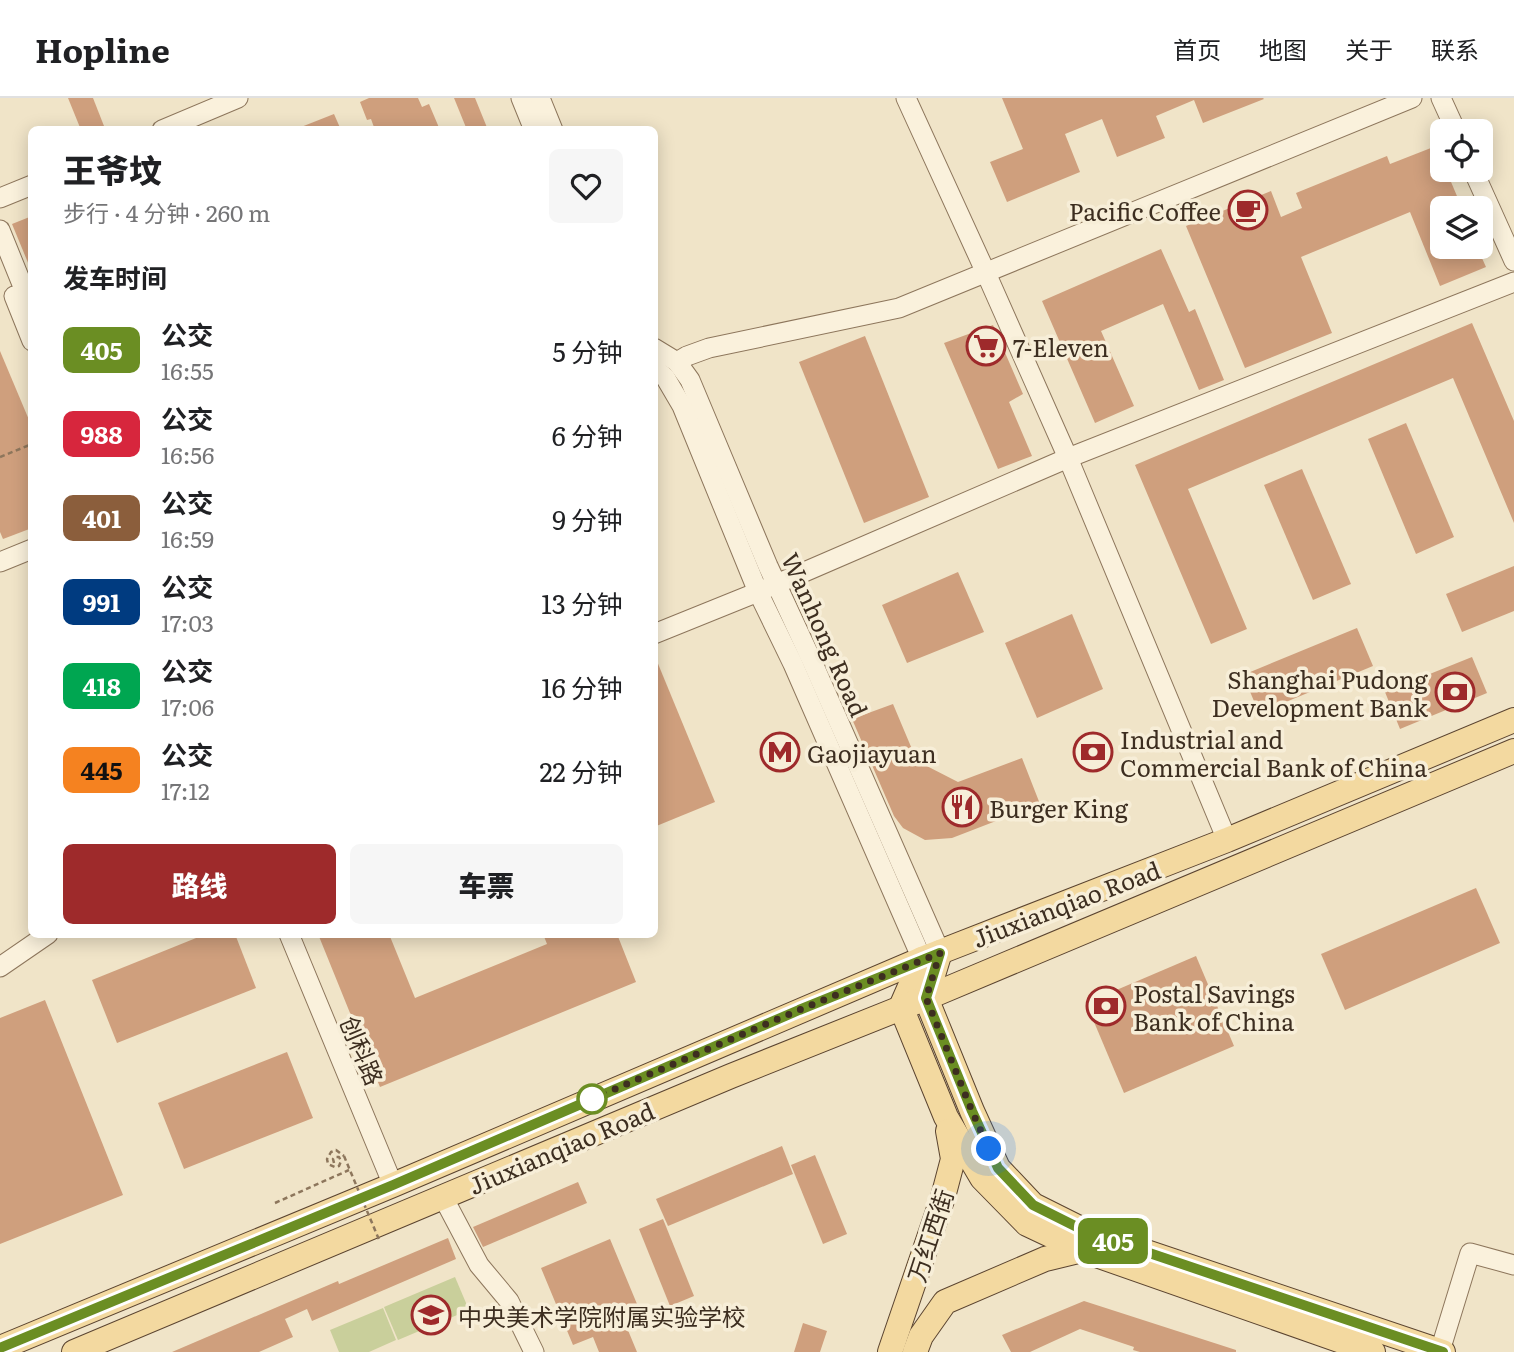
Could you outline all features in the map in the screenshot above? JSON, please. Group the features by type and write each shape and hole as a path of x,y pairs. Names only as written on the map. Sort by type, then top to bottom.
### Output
{"main road":[{"name":"Jiuxianqiao Road","path":"0,1348 393,1185 799,1010 1227,841 1514,720"},
{"name":"Jiuxianqiao Road","path":"74,1352 1514,751"},
{"path":"931,956 926,998 972,1111 998,1168 1033,1205 1087,1232 1441,1352"},
{"path":"931,956 901,1007 946,1117 982,1178 1027,1224 1082,1250 1373,1352"},
{"name":"万红西街","path":"890,1352 943,1197 953,1159 946,1117"},
{"name":"万红西街","path":"915,1352 921,1336 945,1302 1045,1259 1082,1250"}],"street":[{"path":"172,126 238,98"},
{"path":"521,98 532,126"},
{"path":"540,98 551,126"},
{"path":"906,98 1068,458 1227,841"},
{"path":"677,362 709,348 899,308 1412,98"},
{"path":"1441,98 1451,119"},
{"path":"1478,182 1514,261"},
{"path":"0,198 28,186"},
{"path":"0,230 28,299"},
{"path":"0,263 28,331"},
{"path":"658,633 1068,458 1514,282"},
{"name":"Wanhong Road","path":"658,350 677,362 690,380 931,956"},
{"name":"Wanhong Road","path":"658,371 665,377 682,406 758,592 931,956"},
{"path":"0,562 28,551"},
{"path":"0,967 42,938"},
{"name":"创科路","path":"291,938 393,1185"},
{"path":"443,1197 479,1265 509,1301 534,1352"},
{"path":"1441,1352 1470,1253 1514,1265"}],"path":[{"path":"0,457 28,446"},
{"path":"334,1163 333,1159 339,1157 341,1161 339,1166 335,1167 328,1164 327,1159 331,1152 336,1150 344,1156 380,1242"},
{"path":"275,1203 349,1170"}],"green space":[{"path":"455,1277 469,1310 398,1340 384,1307"},
{"path":"383,1308 396,1340 369,1352 339,1352 330,1330"}],"building":[{"path":"68,98 93,98 104,126 79,126"},
{"path":"369,98 418,98 422,107 429,104 438,126 374,126 371,119 367,120 360,102"},
{"path":"454,98 475,98 486,126 465,126"},
{"path":"1002,98 1264,99 1203,123 1194,100 1156,116 1165,138 1117,157 1102,119 1065,134 1080,172 1007,202 990,162 1023,149"},
{"path":"334,114 339,126 304,126"},
{"path":"1430,148 1430,182 1451,182 1457,196 1430,196 1430,259 1482,259 1486,267 1440,286 1410,212 1301,257 1332,333 1245,368 1186,226 1271,191 1281,217 1302,208 1296,193 1387,156 1390,164"},
{"path":"28,218 28,263 12,224"},
{"path":"1161,249 1189,312 1195,309 1224,380 1199,390 1163,304 1101,331 1134,406 1095,423 1042,301"},
{"path":"1472,323 1514,421 1514,523 1453,378 1188,489 1247,629 1211,644 1135,465"},
{"path":"993,325 1023,394 1009,402 1032,456 998,469 944,343"},
{"path":"865,336 929,497 864,523 799,362"},
{"path":"0,351 28,418 28,530 3,539 0,532"},
{"path":"1406,423 1454,537 1416,554 1368,439"},
{"path":"1302,469 1351,584 1313,600 1264,485"},
{"path":"1514,566 1514,611 1462,632 1446,594"},
{"path":"958,572 984,632 907,663 882,605"},
{"path":"1072,614 1103,689 1037,718 1005,643"},
{"path":"1357,628 1373,666 1259,713 1243,675"},
{"path":"1472,657 1487,693 1400,729 1385,692"},
{"path":"658,664 715,802 658,825"},
{"path":"893,704 917,761 958,782 1022,758 1040,804 952,838 925,840 903,828 894,816 852,719"},
{"path":"1476,888 1500,943 1345,1010 1321,954"},
{"path":"196,938 237,938 256,988 117,1043 92,980"},
{"path":"320,938 391,938 415,998 547,944 545,938 619,938 636,982 380,1087"},
{"path":"1196,956 1234,1046 1124,1093 1086,1003"},
{"path":"45,1000 123,1195 0,1244 0,1018"},
{"path":"287,1052 313,1118 184,1169 158,1103"},
{"path":"782,1146 793,1174 668,1226 656,1199"},
{"path":"815,1155 847,1234 823,1244 791,1165"},
{"path":"578,1182 587,1203 483,1247 473,1227"},
{"path":"663,1219 694,1296 670,1306 639,1229"},
{"path":"448,1238 456,1259 312,1321 307,1309 285,1319 293,1337 259,1352 172,1352 338,1281 339,1284"},
{"path":"610,1239 642,1316 625,1323 637,1352 599,1352 593,1337 573,1345 541,1268"},
{"path":"1084,1301 1236,1352 1140,1352 1133,1350 1134,1347 1080,1329 1030,1352 1011,1352 1002,1335"},
{"path":"803,1323 827,1331 820,1352 794,1352"}],"bus line":[{"name":"405","path":"0,1348 940,953 926,998 998,1168 1033,1205 1087,1232 1443,1352"}],"place":[{"name":"Pacific Coffee","path":"1248,210"},
{"name":"7-Eleven","path":"986,346"},
{"name":"Shanghai Pudong Development Bank","path":"1455,692"},
{"name":"Gaojiayuan","path":"780,752"},
{"name":"Industrial and Commercial Bank of China","path":"1093,752"},
{"name":"Burger King","path":"962,807"},
{"name":"Postal Savings Bank of China","path":"1106,1006"},
{"name":"中央美术学院附属实验学校","path":"431,1315"}],"route":[{"path":"592,1099 940,953 926,998 989,1149"}]}
